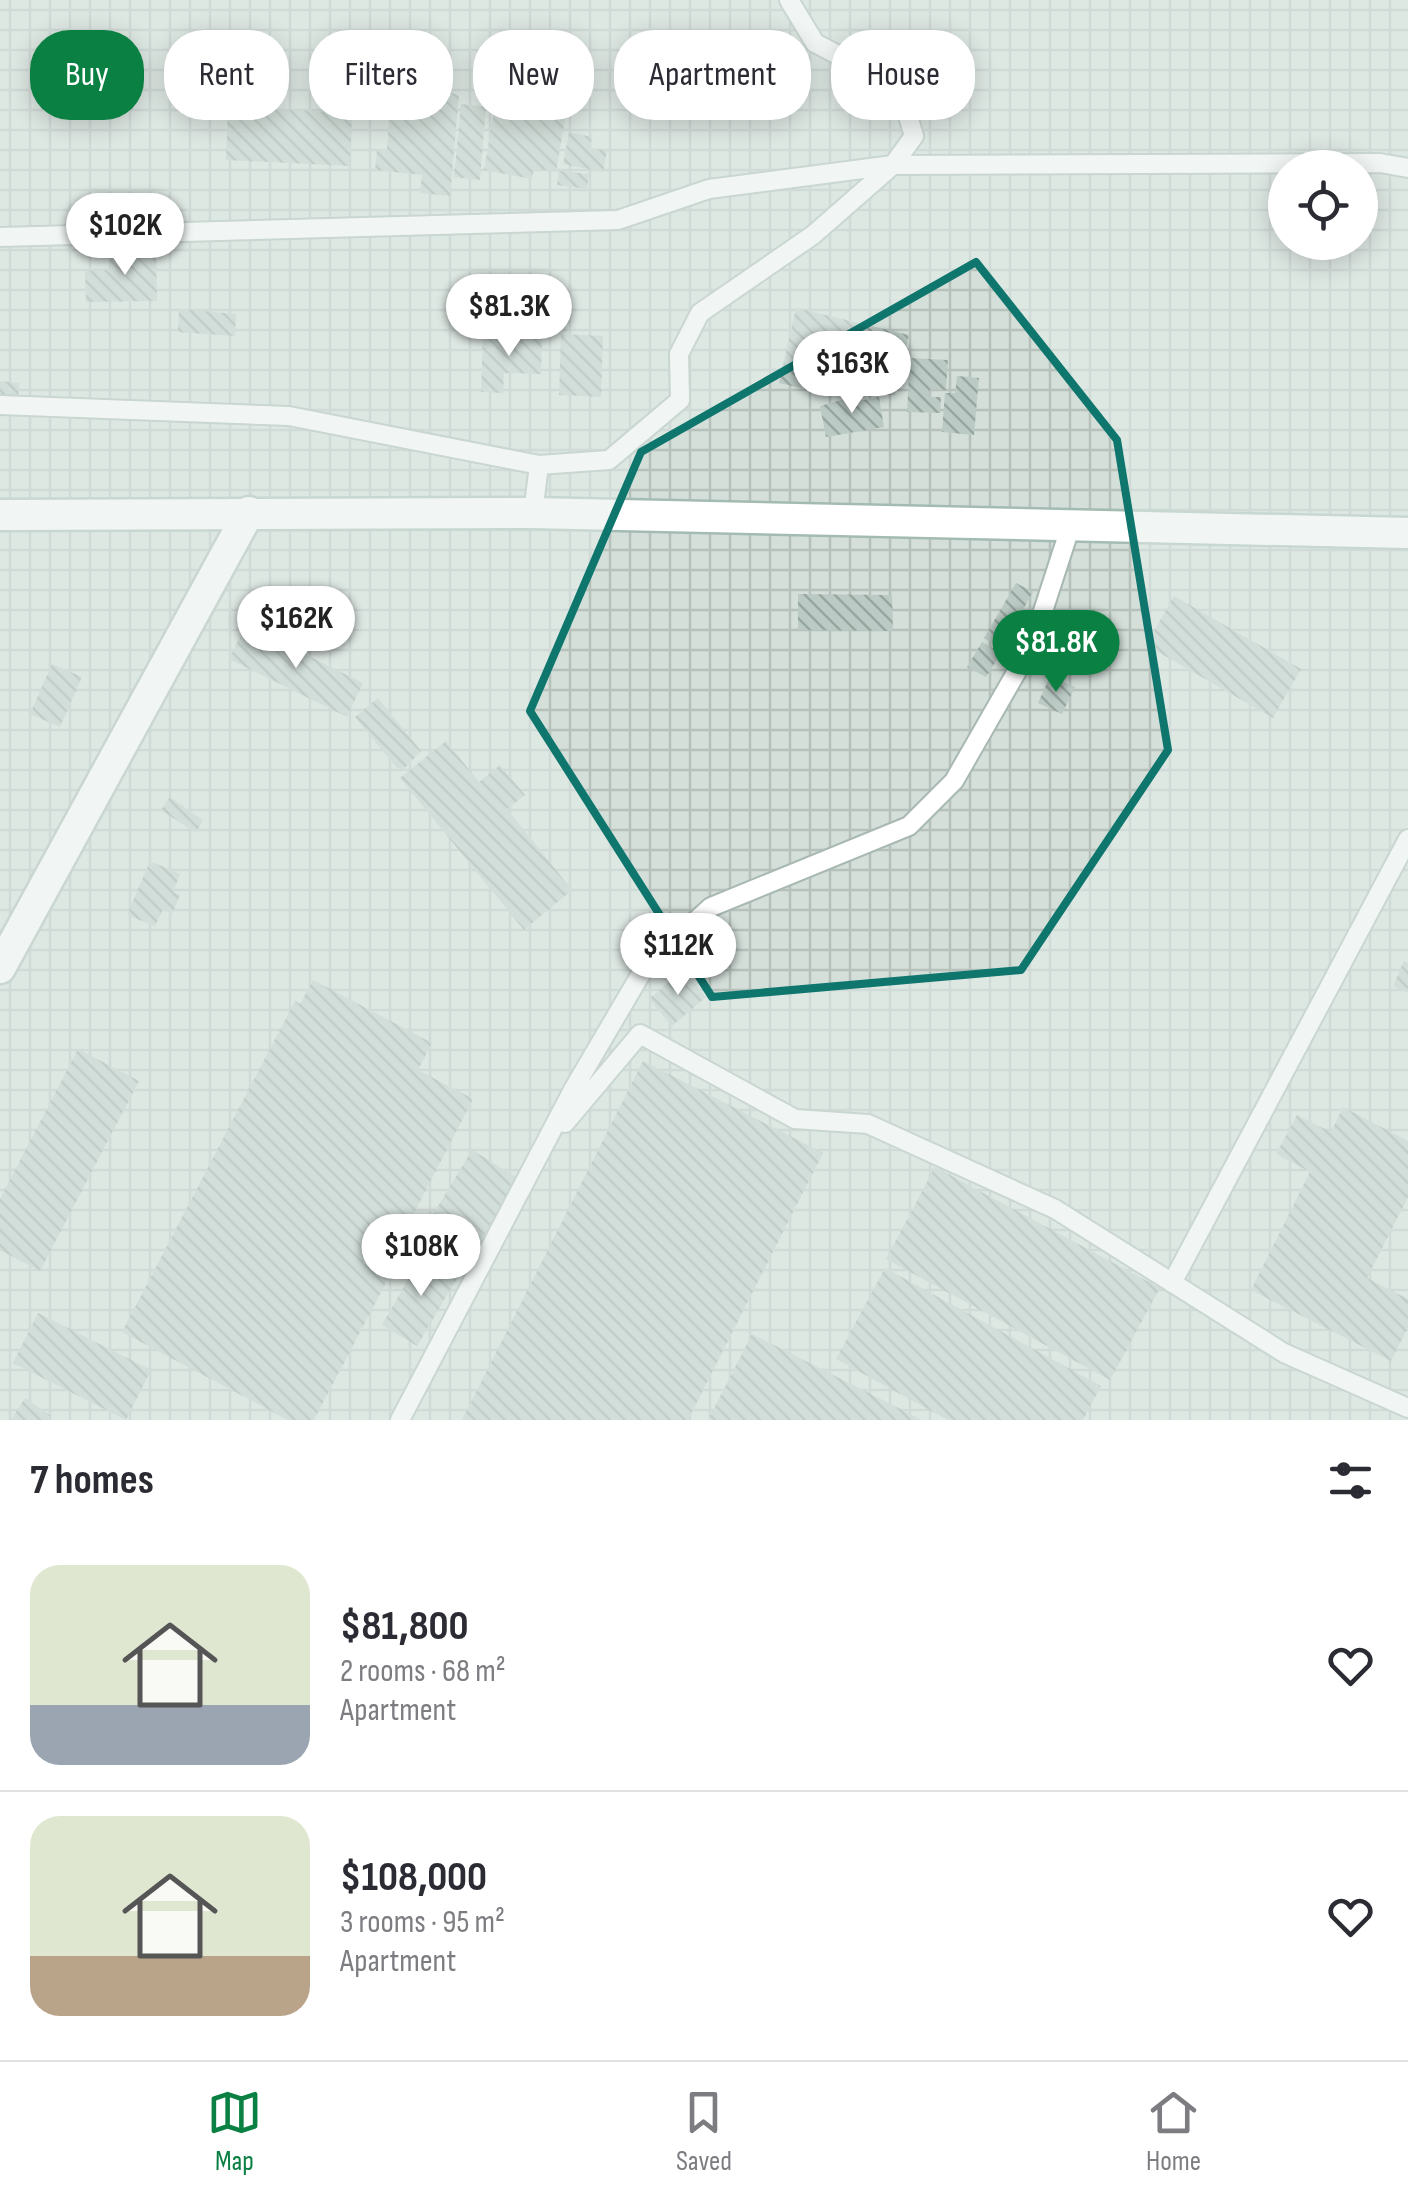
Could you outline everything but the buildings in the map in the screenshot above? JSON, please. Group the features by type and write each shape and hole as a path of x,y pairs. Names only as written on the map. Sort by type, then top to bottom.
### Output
{"street":[{"path":"0,968 249,512"},
{"path":"0,516 533,513 1408,533"}],"lane":[{"path":"0,404 289,416 539,465 608,460 680,400 679,354 700,313 813,235 893,165 914,136 904,104 840,56 815,43 789,0"},
{"path":"0,238 618,220 708,189 893,165 1380,163 1408,168"},
{"path":"533,513 539,465"},
{"path":"400,1420 645,967 711,906 908,826 954,781 1032,645 1070,528"},
{"path":"1172,1282 1408,839"},
{"path":"545,1146 640,1034 796,1120 868,1124 1056,1210 1284,1353 1408,1408"}],"highlighted area":[{"path":"976,262 1117,440 1168,750 1021,970 712,997 530,711 641,452"}],"shaded area":[{"path":"0,0 1408,0 1408,1420 0,1420"}]}
